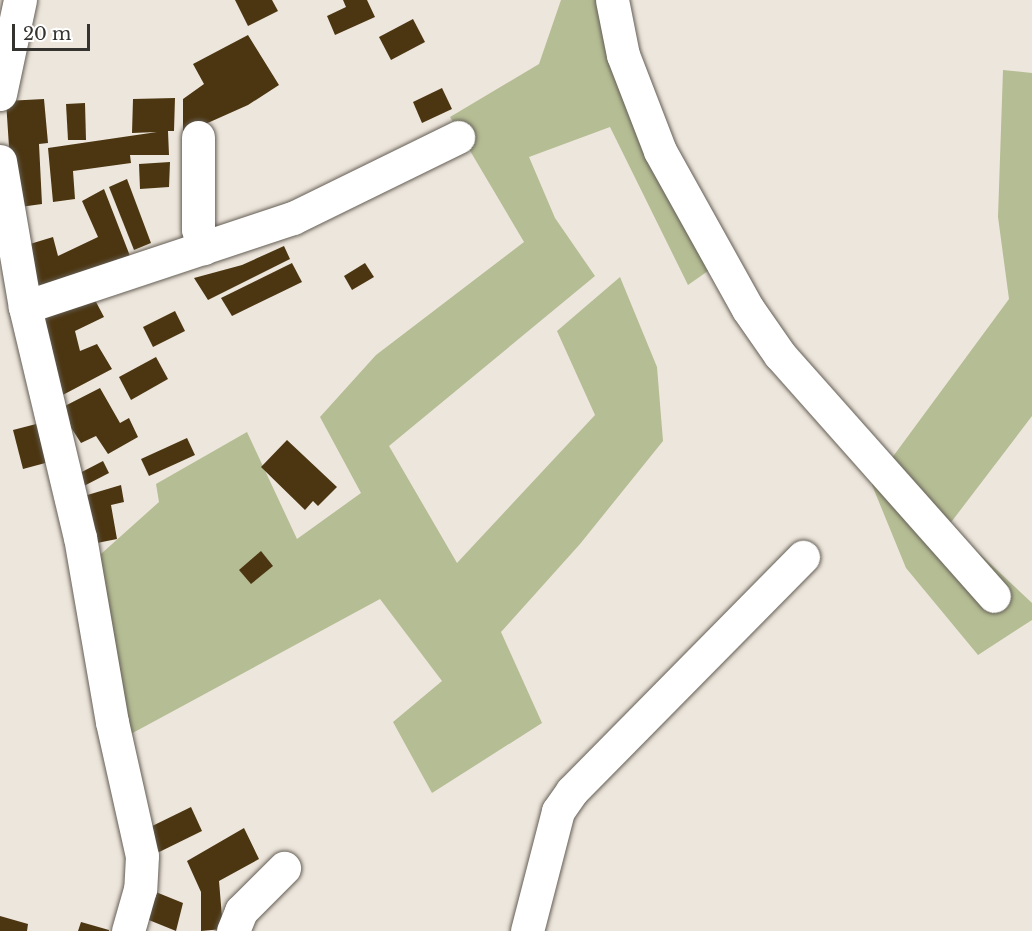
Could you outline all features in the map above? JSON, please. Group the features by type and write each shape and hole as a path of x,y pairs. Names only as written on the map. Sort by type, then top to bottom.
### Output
{"street":[{"path":"0,94 20,0"},
{"path":"612,0 622,55 660,151 748,309 780,354 994,596"},
{"path":"198,137 198,229 203,248"},
{"path":"25,308 294,218 458,137"},
{"path":"0,161 25,308 80,537 112,722 142,856 140,889 128,931"},
{"path":"527,931 558,811 572,791 802,557"},
{"path":"233,931 241,911 284,868"}],"green space":[{"path":"561,0 616,0 641,100 725,259 688,285 610,127 529,157 555,218 595,276 389,446 457,563 595,415 557,331 620,277 657,367 663,441 580,544 501,632 542,723 432,793 393,722 442,681 380,599 116,742 92,562 159,502 156,484 247,432 297,539 361,493 320,417 376,355 524,242 450,117 539,64"},
{"path":"1003,70 1032,73 1032,416 949,525 1032,603 1032,620 978,655 906,568 872,485 1009,299 998,217"}],"building":[{"path":"235,0 272,0 278,11 248,26"},
{"path":"343,0 367,0 375,17 335,35 327,16 346,7"},
{"path":"413,19 425,42 391,60 379,37"},
{"path":"248,35 279,85 248,105 183,134 183,99 204,84 193,64"},
{"path":"442,88 452,109 422,123 413,102"},
{"path":"175,98 174,131 168,131 169,155 130,155 131,163 73,171 75,199 53,202 48,148 157,132 132,133 133,99"},
{"path":"44,99 48,143 39,144 42,204 13,208 6,101"},
{"path":"85,103 86,140 68,140 66,104"},
{"path":"170,162 169,187 140,189 139,164"},
{"path":"127,179 151,243 134,250 109,187"},
{"path":"104,189 130,256 43,297 32,269 30,244 53,237 58,256 98,237 82,201"},
{"path":"284,246 290,259 208,300 194,278 242,265"},
{"path":"292,263 302,282 232,316 221,298"},
{"path":"365,263 374,277 352,290 344,276"},
{"path":"95,300 104,317 75,331 80,351 97,344 112,369 57,398 39,319"},
{"path":"175,311 185,331 153,347 143,327"},
{"path":"156,357 168,379 131,400 119,377"},
{"path":"100,388 120,423 129,418 138,437 108,454 96,436 81,443 59,409"},
{"path":"40,423 49,462 23,469 13,430"},
{"path":"187,438 195,455 149,476 141,459"},
{"path":"287,440 337,487 318,506 313,501 305,510 261,467"},
{"path":"103,461 109,473 82,487 76,475"},
{"path":"121,485 124,502 111,505 117,539 92,544 84,496"},
{"path":"261,551 273,566 251,584 239,570"},
{"path":"191,807 202,831 149,857 142,831"},
{"path":"244,828 259,859 219,881 223,929 201,931 201,892 187,861"},
{"path":"146,888 183,903 176,931 139,916"},
{"path":"0,916 28,924 27,931 0,931"},
{"path":"81,922 109,930 109,931 78,931"}]}
